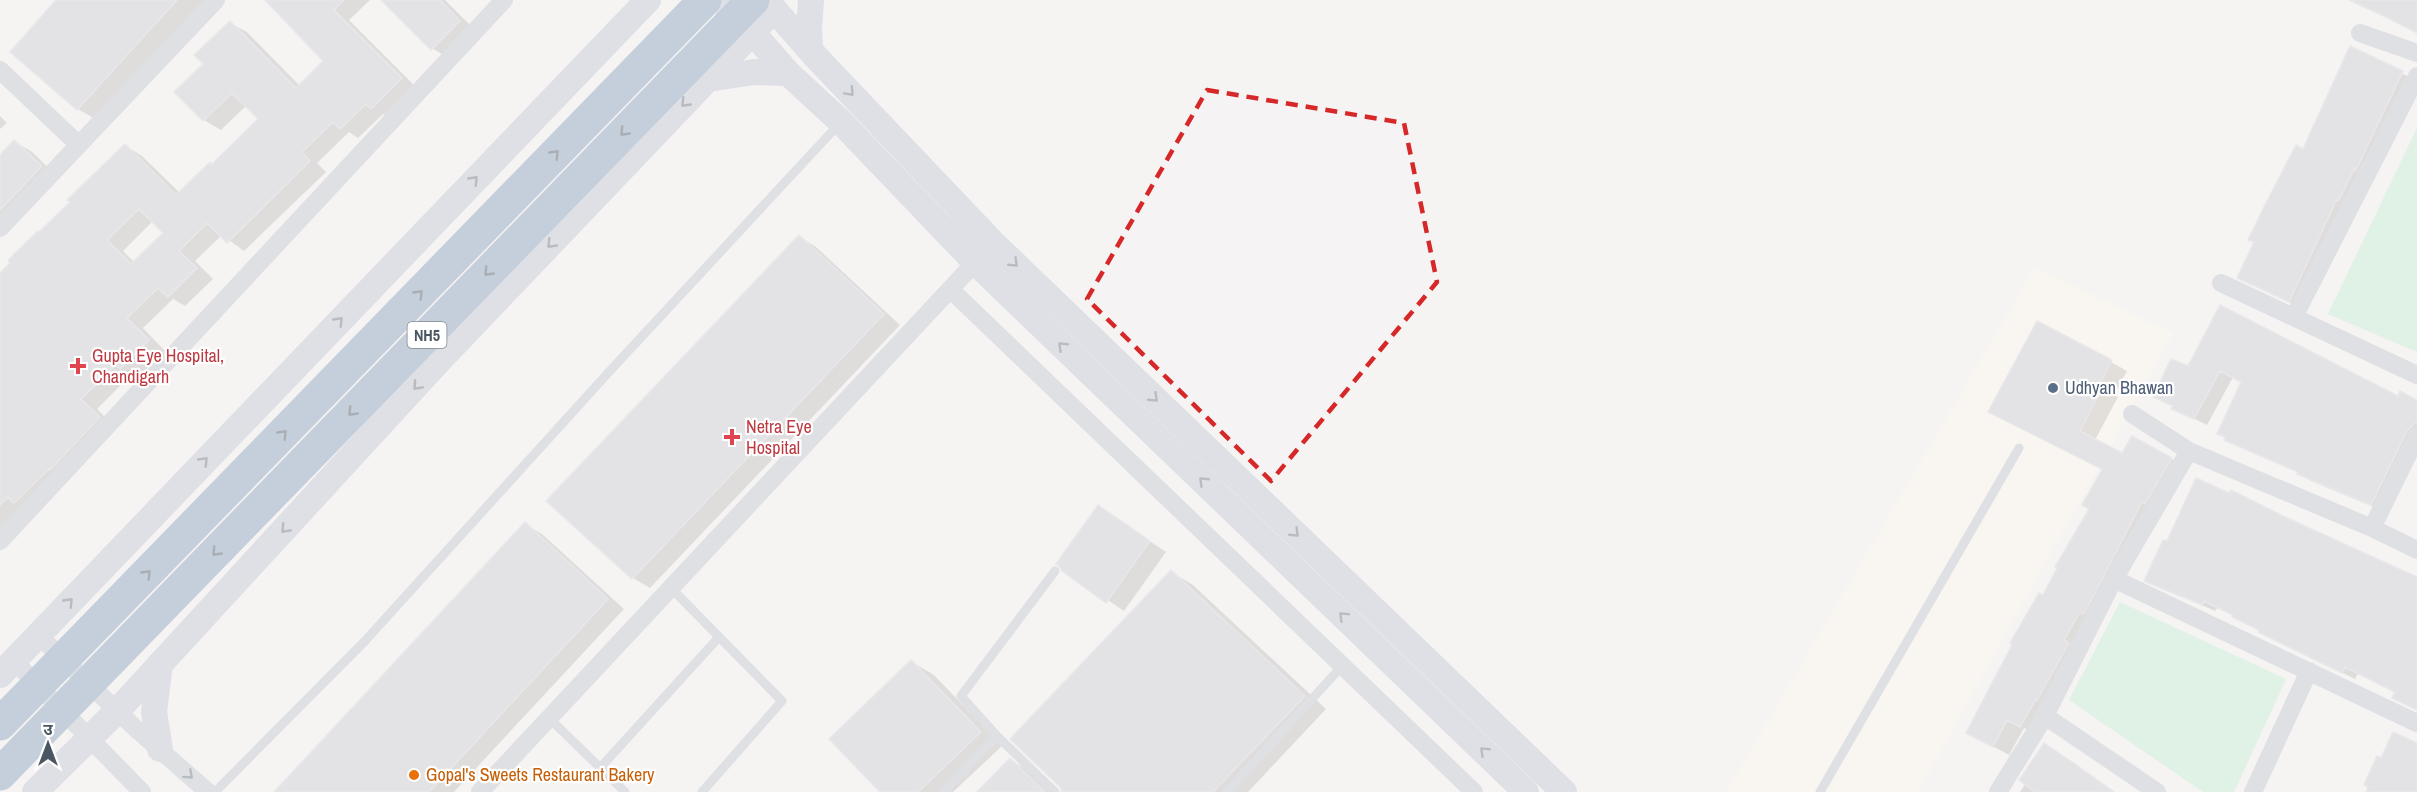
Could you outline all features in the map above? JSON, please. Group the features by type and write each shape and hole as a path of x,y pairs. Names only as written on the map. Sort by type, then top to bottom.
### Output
{"highway":[{"name":"NH5","path":"0,724 705,0"},
{"name":"NH5","path":"0,774 766,8"}],"street":[{"path":"0,228 216,0"},
{"path":"0,541 504,0"},
{"path":"142,792 89,738 7,668 648,0"},
{"path":"721,0 766,8 810,49 993,243 1564,792"},
{"path":"810,49 811,0"},
{"path":"766,8 788,73 841,122 975,262 1526,792"},
{"path":"35,792 118,710 446,355 708,79 766,8"},
{"path":"2360,33 2417,53"},
{"path":"0,70 79,145"},
{"path":"708,79 754,72 788,73"},
{"path":"2294,317 2417,76"},
{"path":"480,792 993,243"},
{"path":"2221,283 2417,375"},
{"path":"950,289 1474,792"},
{"path":"2132,414 2189,451 2372,528 2417,550"},
{"path":"2372,528 2417,436"},
{"path":"1998,792 2045,716 2114,579 2189,451"},
{"path":"2114,579 2417,723"},
{"path":"38,635 208,792"},
{"path":"160,664 154,712 160,749"},
{"path":"2253,792 2309,671"},
{"path":"2045,716 2157,792"}],"lane":[{"path":"215,792 364,642 543,443 841,122"},
{"path":"1820,792 2019,448"},
{"path":"1055,572 961,696 1055,792"},
{"path":"671,588 782,701 702,792"},
{"path":"600,768 719,637"},
{"path":"1227,792 1342,666"},
{"path":"549,718 625,792"},
{"path":"943,792 997,735"}],"highlighted area":[{"path":"1207,90 1404,123 1437,282 1271,481 1087,299"}],"shaded area":[{"path":"2035,267 2173,333 1918,792 1726,792"}],"green space":[{"path":"2417,128 2417,352 2328,314"},
{"path":"2120,602 2286,679 2234,792 2203,792 2069,700"}],"building":[{"path":"56,0 177,0 77,110 10,52"},
{"path":"265,0 344,0 334,10 402,78 371,109 366,104 340,129 333,122 302,152 310,161 227,243 207,223 179,251 197,268 168,297 158,288 127,318 149,340 120,369 116,365 81,399 100,417 50,470 14,503 8,497 0,505 0,273 10,263 8,260 70,202 67,200 125,144 176,195 258,119 232,93 203,121 174,92 203,64 194,55 230,21 296,88 323,61","holes":["139,209 163,233 131,264 107,240"]},
{"path":"381,0 440,0 460,21 431,50"},
{"path":"2349,0 2417,0 2417,33 2386,17"},
{"path":"2350,46 2403,71 2356,170 2354,169 2339,200 2337,199 2289,302 2237,278 2254,242 2248,240 2264,207 2296,145 2303,149"},
{"path":"14,140 42,166 0,210 0,155"},
{"path":"799,235 884,314 632,579 546,501"},
{"path":"2220,305 2398,396 2400,391 2417,400 2417,421 2407,431 2371,505 2297,474 2298,472 2224,440 2225,437 2217,434 2241,382 2220,371 2194,419 2171,409 2173,406 2153,397 2171,359 2188,366"},
{"path":"2037,321 2112,360 2099,385 2103,387 2080,431 2122,453 2132,436 2172,458 2145,504 2142,502 2084,614 2080,612 2064,640 2069,643 2037,700 2020,727 2007,720 1993,747 1966,733 2012,645 2010,643 2039,593 2043,595 2057,568 2055,567 2089,509 2082,505 2102,469 1988,412"},
{"path":"2196,478 2229,493 2231,490 2417,577 2417,710 2392,698 2395,692 2345,667 2342,673 2258,632 2259,630 2232,617 2233,615 2204,601 2202,605 2144,581 2163,540 2167,541"},
{"path":"1098,505 1150,541 1106,603 1062,571 1056,564"},
{"path":"525,522 608,599 429,792 274,792"},
{"path":"1171,570 1305,696 1213,792 1062,792 1060,787 1010,739"},
{"path":"911,660 981,732 918,792 880,792 829,739"},
{"path":"2393,732 2417,743 2417,792 2366,792 2368,787 2364,785 2377,756 2381,758"},
{"path":"2044,743 2114,792 2035,792 2019,780"},
{"path":"1010,758 1045,792 977,792"}],"place":[{"name":"Gupta Eye Hospital, Chandigarh","path":"78,366"},
{"name":"Udhyan Bhawan","path":"2053,388"},
{"name":"Netra Eye Hospital","path":"732,437"},
{"name":"Gopal's Sweets Restaurant Bakery","path":"414,775"}]}
